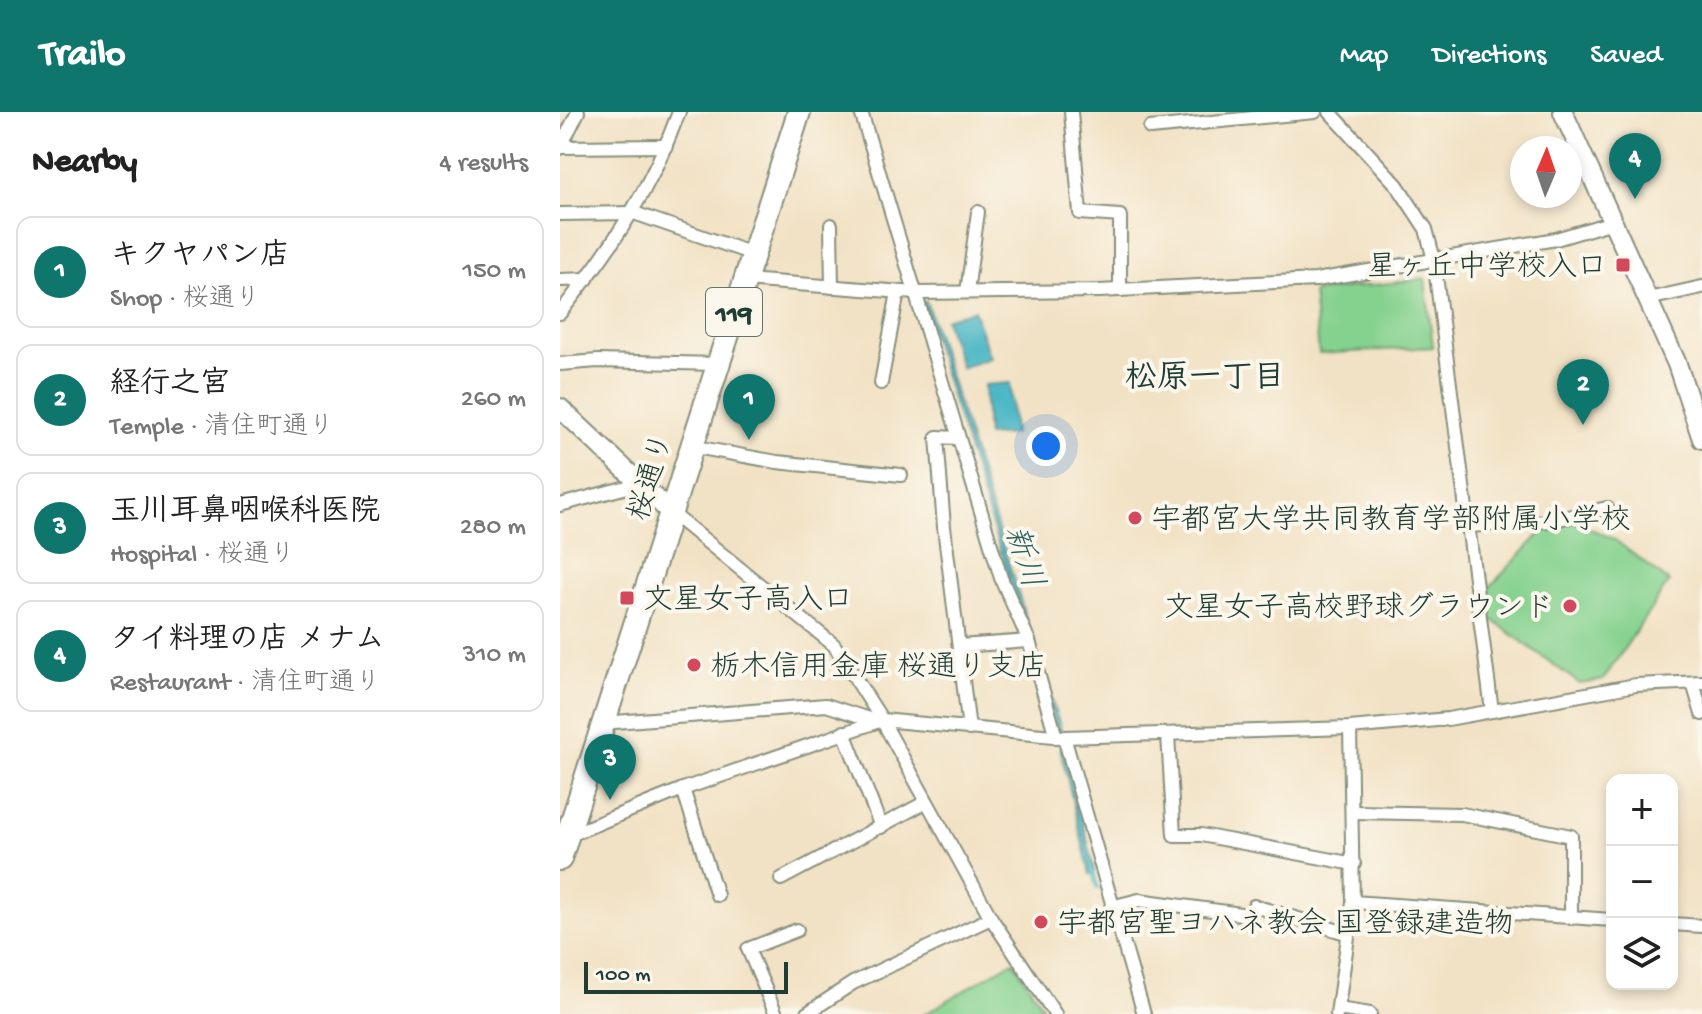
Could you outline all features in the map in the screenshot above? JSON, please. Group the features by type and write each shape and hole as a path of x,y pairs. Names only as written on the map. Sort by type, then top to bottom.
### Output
{"highway":[{"name":"桜通り","path":"560,859 564,835 603,723 799,112"}],"street":[{"path":"578,112 561,147 666,146"},
{"path":"560,313 634,213 679,112"},
{"path":"861,112 1001,578 1029,641 1144,1014"},
{"path":"1071,112 1080,213 1120,216 1120,290"},
{"path":"1150,128 1315,112"},
{"path":"1330,112 1397,185 1426,229 1434,260 1492,711"},
{"path":"1563,112 1683,379 1702,439"},
{"path":"967,292 978,212"},
{"path":"560,214 634,213 753,254"},
{"path":"745,280 916,293 1120,290 1316,280 1556,239 1613,222"},
{"path":"831,225 832,287"},
{"path":"560,280 587,279"},
{"path":"1648,299 1702,287"},
{"path":"881,383 898,292"},
{"path":"560,364 598,361 717,364"},
{"path":"1683,379 1702,372"},
{"path":"560,408 669,511 834,645 882,720 991,918 1055,1014"},
{"path":"958,438 937,437 944,527 969,729"},
{"path":"690,446 777,462 901,475"},
{"path":"560,505 642,483"},
{"path":"1467,526 1550,521 1607,508"},
{"path":"959,646 1029,641"},
{"path":"603,723 826,705 842,708 863,719 1059,737 1168,735 1350,728 1492,711 1610,689 1698,682 1702,714"},
{"path":"564,835 683,789 882,720"},
{"path":"1350,728 1353,902 1346,933 1338,1012 1370,1014"},
{"path":"844,732 881,827"},
{"path":"1168,735 1174,835 1201,835 1354,864"},
{"path":"683,789 717,895"},
{"path":"781,879 926,802"},
{"path":"1352,812 1462,814 1571,836 1571,918"},
{"path":"1111,907 1139,900 1248,915 1254,906 1346,933"},
{"path":"1353,902 1606,920"},
{"path":"806,1014 853,983 991,918"},
{"path":"1678,924 1702,926"},
{"path":"776,1014 748,949 797,930"}],"green space":[{"path":"1425,279 1433,347 1319,354 1313,292"},
{"name":"文星女子高校野球グラウンド","path":"1575,522 1614,539 1669,582 1603,680 1580,684 1491,619 1485,592 1545,529"},
{"path":"1013,961 1042,1006 1029,1014 925,1014"}],"water":[{"path":"926,301 1062,733 1058,734 922,303"},
{"path":"974,310 990,358 961,368 945,319"},
{"path":"1010,383 1014,434 987,436 984,385"},
{"path":"1065,746 1095,873 1090,874 1060,747"}],"waterway":[{"name":"新川","path":"1092,870 1098,888"},
{"name":"新川","path":"1131,992 1138,1014"}],"place":[{"name":"タイ料理の店 メナム","path":"1635,199"},
{"name":"星ヶ丘中学校入口","path":"1623,265"},
{"name":"経行之宮","path":"1583,425"},
{"name":"キクヤパン店","path":"749,440"},
{"name":"宇都宮大学共同教育学部附属小学校","path":"1135,518"},
{"name":"文星女子高入口","path":"627,598"},
{"name":"文星女子高校野球グラウンド","path":"1570,606"},
{"name":"栃木信用金庫 桜通り支店","path":"694,665"},
{"name":"玉川耳鼻咽喉科医院","path":"610,800"},
{"name":"宇都宮聖ヨハネ教会 国登録建造物","path":"1041,922"}],"district":[{"name":"松原一丁目","path":"1205,375"}]}
